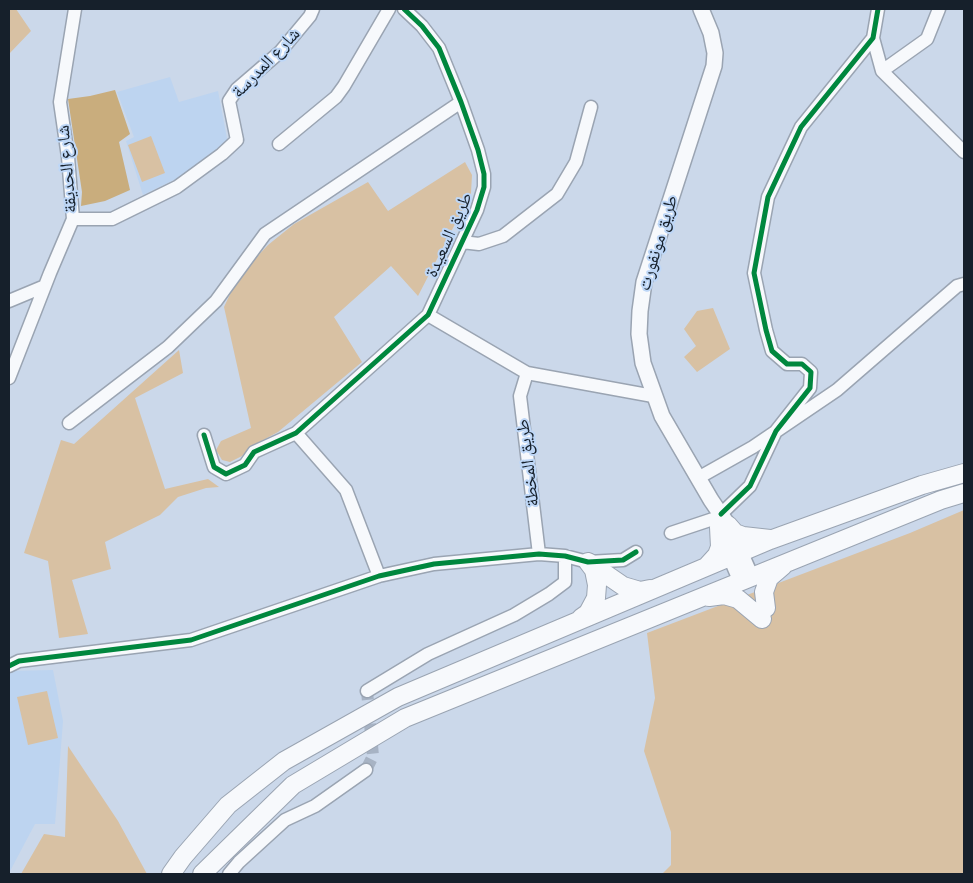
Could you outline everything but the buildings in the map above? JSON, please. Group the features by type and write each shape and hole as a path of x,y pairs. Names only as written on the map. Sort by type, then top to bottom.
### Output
{"highway":[{"path":"171,874 183,857 228,805 284,761 398,697 770,540 922,485 964,473"},
{"path":"202,874 293,785 405,718 941,500 964,494"},
{"path":"721,521 742,536 770,540"},
{"path":"707,566 720,547 721,521"},
{"path":"588,562 623,586 640,591 663,586"},
{"path":"574,623 588,614 596,598 597,584 594,570 588,562"},
{"path":"701,597 724,595 738,599 764,613 764,592 770,578 787,563"}],"main road":[{"name":"طريق مونفورت","path":"701,9 711,33 715,53 714,66 644,282 639,334 643,363 653,396 662,416 721,521 746,579"}],"street":[{"name":"شارع الحديقة","path":"9,378 44,286 73,219 68,157 60,102 75,9"},
{"name":"شارع المدرسة","path":"73,219 112,219 177,187 222,154 238,140 229,101 237,89 280,52 310,16 313,9"},
{"path":"279,144 336,97 389,9"},
{"name":"طريق السعيدة","path":"204,435 214,467 226,474 244,465 254,452 296,433 428,315 477,210 484,181 478,150 439,48 422,26 404,9"},
{"path":"878,9 873,38 882,71 964,152"},
{"path":"882,71 927,40 939,9"},
{"path":"671,533 721,521 750,486 776,431 810,388 811,372 802,364 787,364 772,351 754,273 768,197 801,127 873,38"},
{"path":"68,423 168,347 216,301 265,234 461,102"},
{"path":"462,242 478,244 503,236 557,194 576,162 591,107"},
{"path":"698,478 753,447 837,390 957,286 964,284"},
{"path":"9,301 44,286"},
{"path":"428,315 527,373 653,396"},
{"name":"طريق المخطة","path":"527,373 520,396 539,554"},
{"path":"296,433 346,490 379,576"},
{"path":"9,666 19,661 191,640 379,576 434,564 539,554 565,556 588,562 623,560 636,552"},
{"path":"367,691 428,654 514,615 549,594 565,582 565,556"},
{"path":"229,874 239,862 285,820 314,806 366,770"}],"shaded area":[{"path":"9,9 16,9 31,31 9,54"},
{"path":"170,77 179,102 218,91 228,144 180,177 143,195 126,141 134,137 117,92"},
{"path":"115,90 130,134 119,142 130,190 105,201 81,206 82,192 68,99"},
{"path":"151,136 165,173 142,182 128,145"},
{"path":"465,162 472,175 471,193 418,296 391,266 334,317 362,362 278,432 254,445 242,456 230,462 222,460 216,450 221,441 251,428 224,307 238,277 268,245 294,224 368,182 388,211"},
{"path":"713,308 730,349 697,372 684,357 696,346 684,329 697,311"},
{"path":"179,350 183,373 135,398 165,489 208,479 219,487 206,488 178,497 160,515 105,542 111,569 72,580 88,634 59,638 48,561 24,553 61,440 74,444"},
{"path":"964,510 964,874 662,874 671,865 671,832 644,751 655,698 647,633 910,533"},
{"path":"53,670 63,721 55,824 35,824 9,873 9,671"},
{"path":"47,691 58,738 28,745 17,697"},
{"path":"68,746 118,821 147,874 21,874 44,834 65,837"}],"tunnel":[{"path":"366,770 373,756 367,691"}],"cycle path":[{"path":"204,435 214,467 226,474 245,465 254,452 296,433 428,315 477,210 484,187 484,174 478,150 461,102 439,48 422,26 404,9"},
{"path":"721,514 750,486 776,431 810,388 811,372 802,364 787,364 772,351 766,330 754,273 768,197 801,127 873,38 878,9"},
{"path":"9,666 19,661 191,640 379,576 434,564 539,554 565,556 588,562 623,560 636,552"}]}
